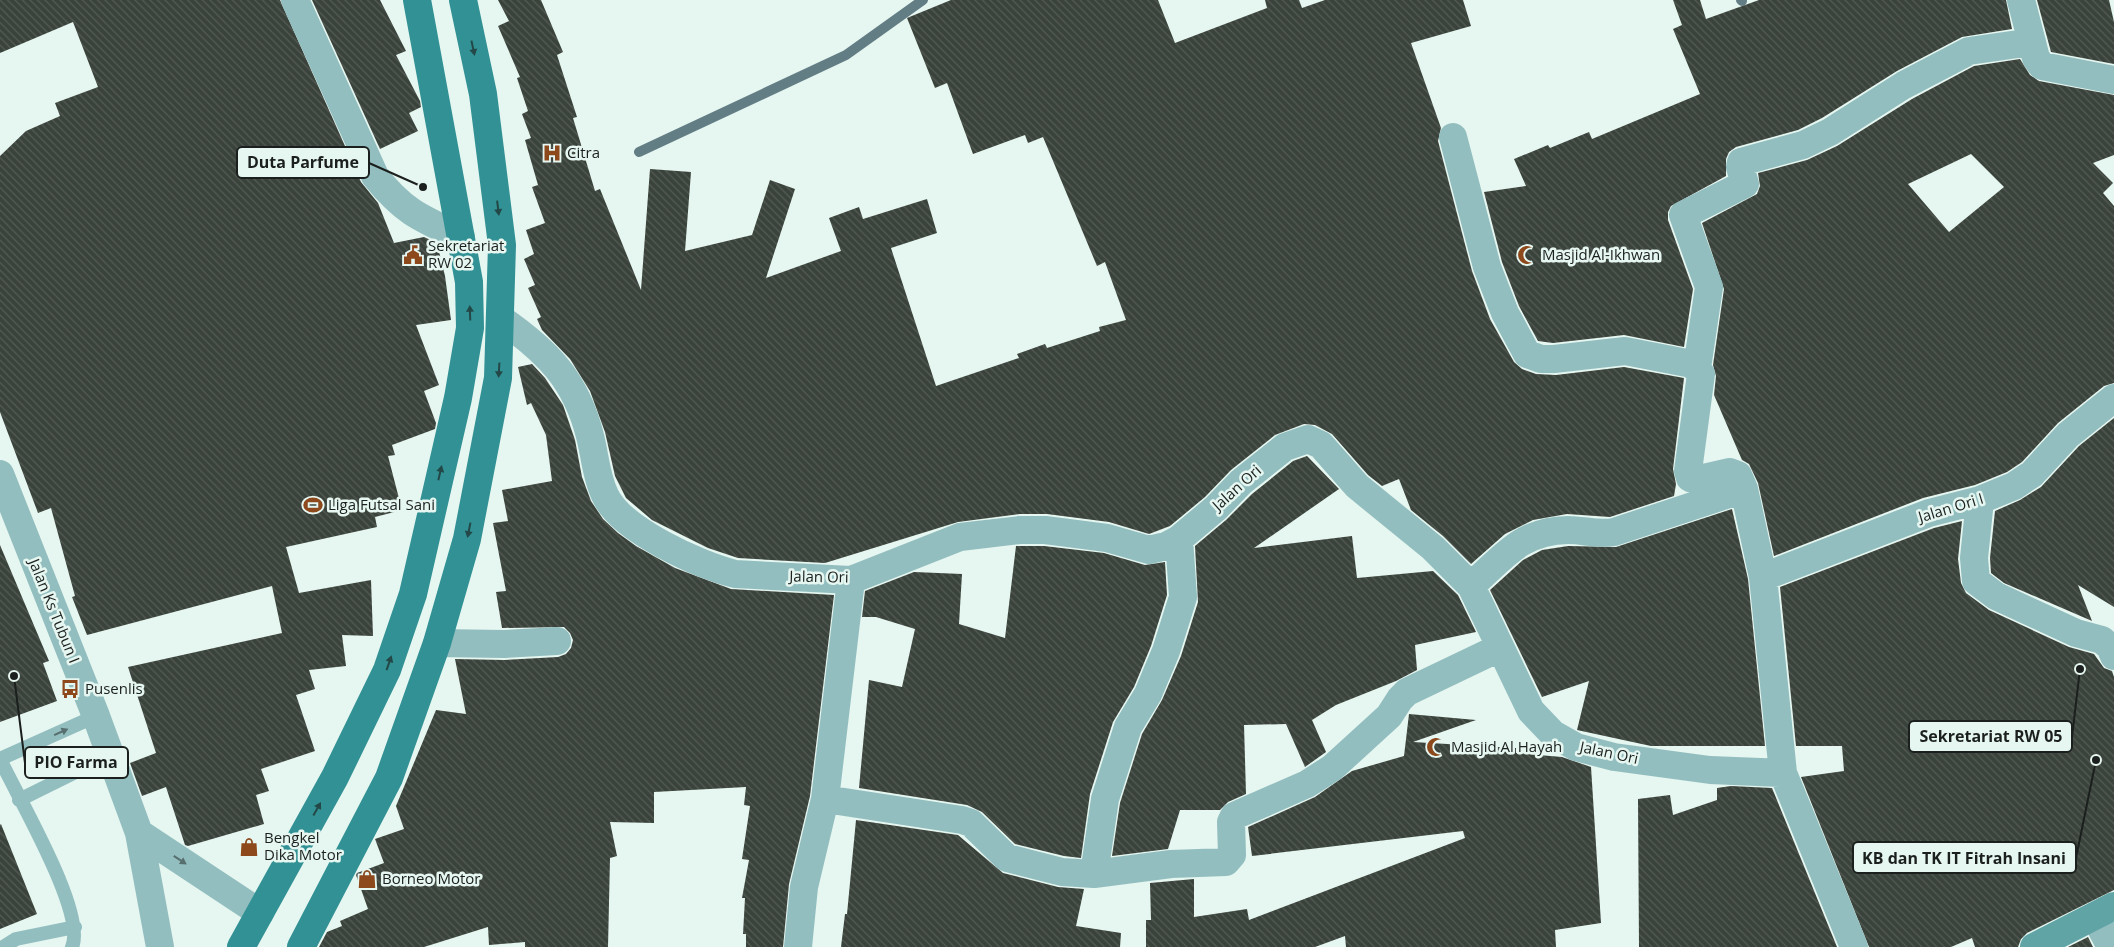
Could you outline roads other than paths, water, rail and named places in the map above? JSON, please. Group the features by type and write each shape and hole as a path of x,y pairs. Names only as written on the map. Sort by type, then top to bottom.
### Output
{"main road":[{"path":"241,947 335,777 387,670 413,594 458,398 470,328 469,282 417,0"},
{"path":"301,947 389,778 437,644 471,520 498,378 502,245 483,94 463,0"}],"street":[{"path":"294,0 376,176 394,200 415,216 461,237"},
{"path":"2022,0 2036,58 2042,66 2114,80"},
{"path":"1697,368 1710,287 1683,215 1745,184 1740,167 1741,162 1803,145 1830,132 1904,85 1969,51 2032,42"},
{"path":"1453,137 1487,267 1505,314 1527,354 1541,360 1625,351 1692,364 1701,374 1688,471 1690,478 1695,480 1730,472 1738,475 1744,489 1763,577 1783,773 1854,947"},
{"name":"Jalan Ori","path":"501,319 533,343 560,369 569,382 584,412 605,497 632,526 717,569 735,574 851,580 960,537 1020,530 1045,530 1107,538 1149,550 1166,546 1179,540 1216,508 1241,482 1285,447 1308,439 1321,445 1357,486 1433,548 1472,586 1499,648 1531,711 1552,734 1576,747 1614,756 1710,770 1783,773"},
{"name":"Jalan Ori I","path":"1763,577 1929,513 1980,500 2014,486 2032,474 2068,435 2114,398"},
{"name":"Jalan Ks Tubun I","path":"0,474 96,716 139,833 160,947"},
{"path":"1472,586 1521,540 1544,532 1569,530 1600,534 1614,532 1744,489"},
{"path":"1980,500 1974,558 1976,581 1996,596 2076,633 2102,640 2110,647 2114,656"},
{"path":"1094,874 1108,790 1128,727 1148,694 1166,651 1183,597 1179,540"},
{"path":"798,947 804,887 825,799 851,580"},
{"path":"437,644 504,644 557,641"},
{"path":"825,799 962,820 971,823 1007,858 1062,872 1094,874 1171,864 1226,862 1232,855 1231,822 1234,816 1307,784 1332,768 1389,716 1407,692 1499,648"},
{"path":"139,833 260,912"},
{"path":"2034,947 2104,912 2111,947"}],"lane":[{"path":"72,947 75,927 58,875 0,759 96,716"},
{"path":"19,800 110,755"},
{"path":"3,947 16,939 75,927"}],"waterway":[{"path":"639,152 846,55 923,0"}],"place":[{"name":"Citra","path":"552,153"},
{"name":"Duta Parfume","path":"423,187"},
{"name":"Sekretariat RW 02","path":"413,255"},
{"name":"Masjid Al-Ikhwan","path":"1527,255"},
{"name":"Liga Futsal Sani","path":"313,505"},
{"name":"Sekretariat RW 05","path":"2080,669"},
{"name":"PIO Farma","path":"14,676"},
{"name":"Pusenlis","path":"70,689"},
{"name":"Masjid Al Hayah","path":"1436,747"},
{"name":"KB dan TK IT Fitrah Insani","path":"2096,760"},
{"name":"Bengkel Dika Motor","path":"249,847"},
{"name":"Borneo Motor","path":"367,879"}]}
